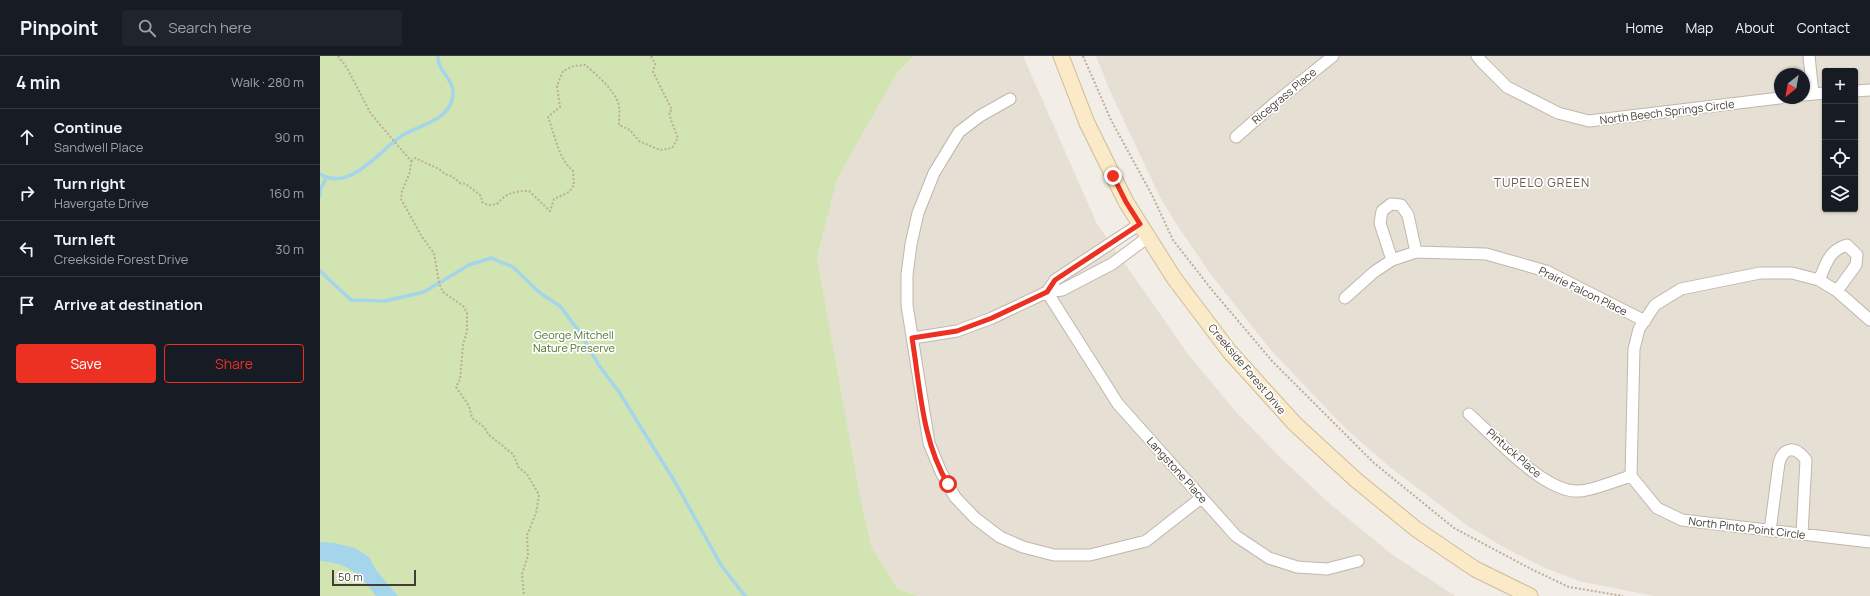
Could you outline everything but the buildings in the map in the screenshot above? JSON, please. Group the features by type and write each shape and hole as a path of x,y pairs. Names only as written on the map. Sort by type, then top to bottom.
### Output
{"main road":[{"name":"Creekside Forest Drive","path":"1061,56 1087,122 1126,202 1174,278 1229,351 1294,424 1356,480 1416,528 1475,569 1530,596"}],"street":[{"name":"Ricegrass Place","path":"1236,137 1276,102 1333,56"},
{"name":"North Beech Springs Circle","path":"1478,56 1507,87 1558,113 1590,121 1774,99"},
{"path":"1809,56 1809,68"},
{"path":"1858,91 1870,90"},
{"path":"1810,94 1822,93"},
{"path":"1010,99 980,116 959,132 934,173 918,213 910,244 906,305 929,443 941,472 955,497 975,518 1000,537 1023,547 1054,555 1090,555 1146,541 1201,498"},
{"path":"1392,260 1380,223 1382,211 1391,204 1401,205 1408,215 1416,252"},
{"path":"1047,292 1055,280 1140,224"},
{"path":"912,338 957,331 992,318 1047,292 1062,290 1105,267 1148,237"},
{"path":"1819,280 1829,257 1836,248 1847,245 1857,255 1856,265 1837,291"},
{"name":"Prairie Falcon Place","path":"1345,298 1374,272 1392,260 1416,252 1486,254 1546,271 1645,321"},
{"path":"1631,476 1634,349 1639,329 1656,306 1681,289 1760,273 1792,273 1819,280 1837,291 1870,320"},
{"name":"Langstone Place","path":"1047,292 1118,404 1236,536 1269,558 1297,567 1327,570 1358,561"},
{"name":"Pintuck Place","path":"1469,414 1537,475 1556,487 1580,491 1631,476"},
{"path":"1770,531 1779,463 1783,454 1787,450 1793,450 1798,452 1806,460 1802,534"},
{"name":"North Pinto Point Circle","path":"1631,476 1657,508 1682,520 1870,542"}],"path":[{"path":"338,56 348,68 371,114 411,161 410,172 402,191 401,199 422,237 434,252 439,283 443,292 463,306 467,313 467,331 463,345 460,379 456,388 469,406 472,418 484,427 489,435 513,454 519,468 527,474 540,496 536,513 527,535 529,552 522,572 524,596"},
{"path":"411,161 415,158 439,168 445,174 453,177 460,183 466,184 481,196 482,202 488,205 497,204 503,197 515,191 529,191 550,211 554,199 569,192 574,185 573,171 569,167 556,141 555,133 548,118 560,107 556,86 563,71 574,66 584,65 602,79 613,94 619,106 619,125 630,130 638,141 660,150 672,148 678,138 671,120 670,112 672,110 653,72 655,64 651,56"},
{"path":"1083,56 1111,120 1154,197 1173,240 1212,290 1272,361 1374,463 1454,528 1531,569 1569,587 1623,596"}],"shaded area":[{"path":"914,56 1023,56 1097,224 1188,354 1237,413 1283,460 1330,504 1393,555 1455,596 918,596 898,589 872,548 861,501 817,258 837,179 897,73"},
{"path":"1096,56 1870,56 1870,596 1654,596 1579,581 1545,568 1505,548 1468,526 1391,468 1344,427 1270,349 1212,276 1175,222 1159,195 1110,91"}],"green space":[{"name":"George Mitchell Nature Preserve","path":"320,56 914,56 897,73 837,179 817,258 861,501 872,548 898,589 918,596 320,596"}],"water":[{"path":"320,542 334,543 355,548 369,557 376,570 398,596 376,596 358,576 346,567 339,564 320,561"}],"waterway":[{"path":"320,174 332,178 343,178 354,174 375,159 394,141 441,116 451,103 453,90 449,80 440,66 438,56"},
{"path":"320,196 320,190 326,178"},
{"path":"320,271 351,300 385,301 424,292 469,265 491,258 513,267 540,293 560,306 578,330 600,367 619,392 675,482 721,565 745,596"}],"district":[{"name":"TUPELO GREEN","path":"1542,183"}],"route":[{"path":"948,484 941,472 929,443 912,338 957,331 992,318 1047,292 1055,280 1140,224 1126,202 1113,176"}]}
